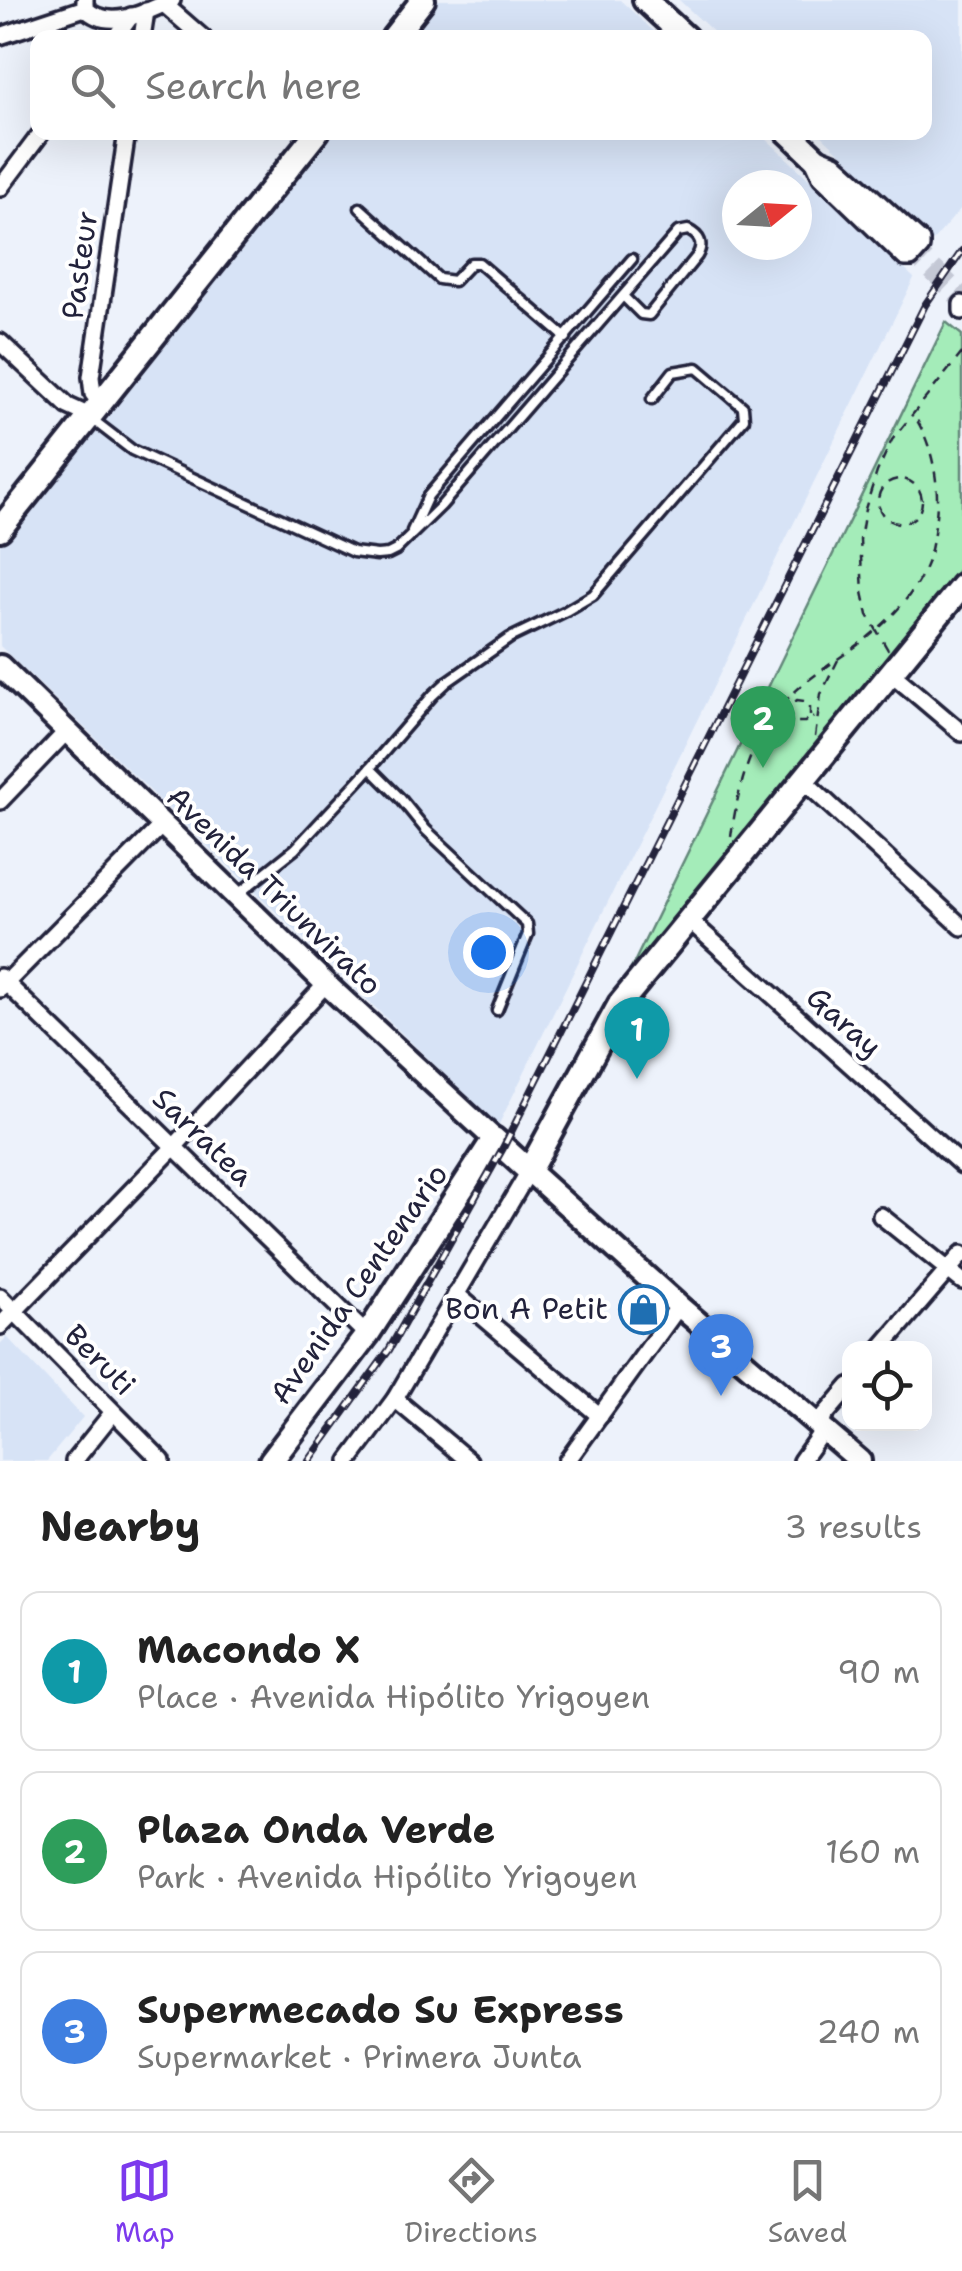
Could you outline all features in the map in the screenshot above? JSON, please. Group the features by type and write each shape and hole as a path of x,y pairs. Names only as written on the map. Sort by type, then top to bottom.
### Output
{"main road":[{"path":"399,30 423,0"},
{"path":"645,0 677,30"},
{"path":"0,529 310,140"},
{"path":"796,140 909,247"},
{"path":"502,1147 529,1172 612,1016 962,586"},
{"name":"Avenida Centenario","path":"271,1461 502,1147"}],"street":[{"path":"0,36 85,4 96,17 108,20 168,2 195,30"},
{"path":"122,30 138,13"},
{"path":"138,13 141,30"},
{"path":"0,188 36,140"},
{"name":"Pasteur","path":"95,409 91,378 127,140"},
{"path":"810,153 835,163 920,240 921,247 911,258 905,258 821,177 810,153"},
{"path":"2,348 68,406 95,409"},
{"name":"Avenida Triunvirato","path":"0,666 326,984 502,1147"},
{"path":"894,667 962,733"},
{"path":"0,801 66,731"},
{"path":"811,771 962,927"},
{"path":"2,983 162,825"},
{"name":"Garay","path":"689,920 962,1165"},
{"name":"Sarratea","path":"2,983 367,1335"},
{"path":"0,1326 174,1148 326,984"},
{"path":"349,1461 395,1399 529,1172 860,1461"},
{"path":"881,1216 962,1282"},
{"path":"887,1341 962,1254"},
{"path":"456,1294 600,1416"},
{"name":"Beruti","path":"0,1298 162,1461"},
{"path":"567,1461 679,1306"},
{"path":"801,1461 815,1444 824,1416 842,1395"},
{"path":"395,1399 468,1461"},
{"path":"74,1461 114,1412"}],"lane":[{"path":"360,208 439,279 454,281 471,264 480,263 566,338"},
{"path":"95,409 116,439 132,450 353,552 388,554 442,506 622,296 678,232 688,230 700,239 697,256 649,314 642,314 622,296"},
{"path":"408,540 428,496 632,259"},
{"path":"237,896 295,849 433,695 459,672 510,638 592,595 732,434 745,413 743,407 696,368 673,372 652,399"},
{"path":"370,768 426,830 527,924 528,934 497,1010"}],"path":[{"path":"894,667 868,615 860,540 870,494 892,440 962,352"},
{"path":"728,872 743,778 768,722 787,700 876,630 915,588 926,566 937,486 926,439 913,414"},
{"path":"905,478 922,494 921,509 912,520 892,522 881,513 878,496 890,480 905,478"},
{"path":"870,494 878,496"},
{"path":"811,771 821,694 838,658"},
{"path":"787,700 792,704"},
{"path":"801,700 808,703 810,716 804,722 794,720 789,711 792,704 801,700"},
{"path":"810,716 816,719"}],"shaded area":[{"path":"437,0 620,0 652,30 413,30"},
{"path":"679,0 962,0 962,207 933,241 826,140 932,140 932,30 711,30"},
{"path":"323,140 767,140 799,170 722,170 722,260 812,260 812,182 914,278 498,1126 0,646 0,539"},
{"path":"7,1337 83,1417 47,1461 0,1461 0,1344"}],"green space":[{"path":"946,322 962,335 962,565 630,971"}],"tunnel":[{"path":"909,247 962,298"}],"railway":[{"path":"309,1461 389,1350 503,1148 925,305 962,251"}],"place":[{"name":"Plaza Onda Verde","path":"763,768"},
{"name":"Macondo X","path":"637,1079"},
{"name":"Bon A Petit","path":"643,1309"},
{"name":"Supermecado Su Express","path":"721,1396"}]}
